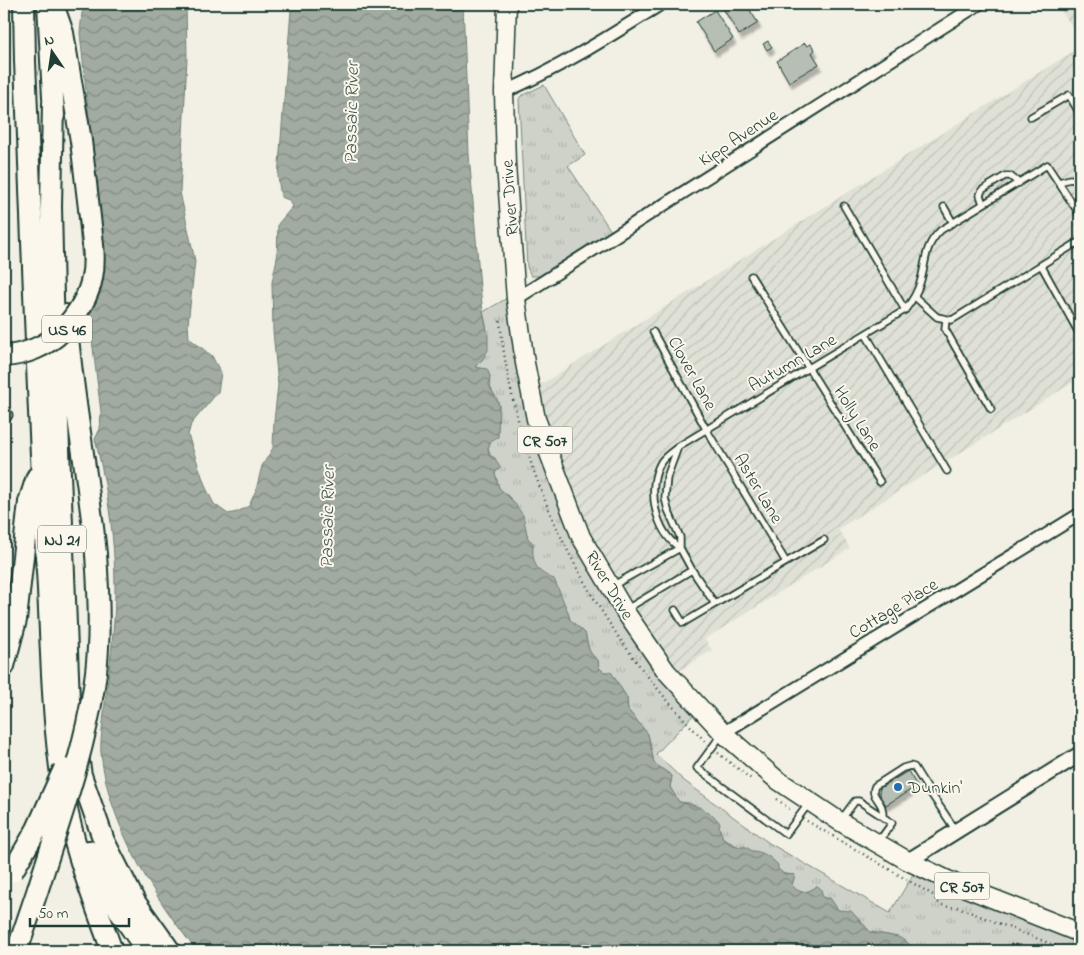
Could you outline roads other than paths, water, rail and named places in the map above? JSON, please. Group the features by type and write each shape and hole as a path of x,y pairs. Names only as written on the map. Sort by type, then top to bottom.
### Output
{"highway":[{"name":"US 46","path":"4,666 16,620 29,502 41,460 24,4"},
{"name":"US 46","path":"8,877 37,829 57,786 75,739 86,693 94,646 96,554 68,337 48,4"},
{"path":"4,356 14,356 38,348 57,336 73,320 84,301 92,278 94,250 81,141 63,33 53,4"},
{"name":"NJ 21","path":"54,103 51,207 52,298 69,700 81,775 104,841 135,902 170,951"},
{"name":"NJ 21","path":"41,460 53,694 57,737 72,802 87,846 108,892 147,951"},
{"path":"17,951 78,762 94,685 99,599 96,554"},
{"path":"57,737 70,824 112,951"}],"main road":[{"name":"River Drive","path":"507,4 504,92 506,165 516,299 525,363 536,418 581,537 624,610 666,671 723,733 776,779 839,822 908,861 956,884 1080,933"}],"street":[{"path":"504,92 576,56 661,4"},
{"name":"Kipp Avenue","path":"516,299 979,4"},
{"name":"Cottage Place","path":"723,733 1080,514"},
{"path":"908,861 1080,754"}],"lane":[{"path":"1031,117 1069,95 1080,114"},
{"name":"Autumn Lane","path":"715,604 680,548 671,542 657,514 653,499 655,476 662,461 678,446 905,310 915,297 921,281 926,251 934,237 953,222 1047,166 1080,215"},
{"path":"983,204 980,195 982,190 1006,176 1010,176 1019,183"},
{"path":"1058,182 1070,179 1080,181"},
{"path":"844,206 905,310"},
{"path":"944,207 953,222"},
{"path":"915,297 937,317 952,320 1080,241"},
{"path":"1041,265 1080,335"},
{"name":"Holly Lane","path":"751,276 880,482"},
{"path":"946,319 945,328 991,409"},
{"name":"Clover Lane","path":"653,332 706,429"},
{"path":"866,335 947,471"},
{"name":"Aster Lane","path":"706,429 786,562"},
{"name":"Autumn Lane","path":"678,446 667,477 665,498 668,510 680,537 680,548"},
{"path":"674,610 683,623 824,540"},
{"path":"610,587 680,548"},
{"path":"624,610 692,570"},
{"path":"723,733 698,768 786,834 810,802"},
{"path":"883,817 882,808 873,794 875,786 910,766 914,767 956,831"},
{"path":"839,822 856,800 858,800 892,823 878,844"}],"water":[{"name":"Passaic River","path":"86,4 186,4 187,58 180,192 195,261 188,324 189,338 212,356 221,373 218,392 191,424 188,435 206,488 214,504 228,514 249,506 256,490 262,466 273,448 278,385 273,331 272,282 277,258 278,224 293,206 289,200 281,197 278,177 291,10 286,4 463,4 469,154 480,287 488,335 488,350 475,367 487,369 490,376 489,385 499,405 498,437 492,440 488,448 489,455 495,458 500,468 495,473 499,488 511,499 523,515 528,539 533,543 533,556 536,566 543,573 554,579 570,620 585,633 588,648 598,660 599,668 604,672 611,672 627,698 628,710 648,734 654,763 672,776 670,787 679,802 696,806 716,818 720,823 719,827 723,839 739,847 746,847 752,851 763,853 778,865 778,869 784,874 795,875 792,885 801,892 819,887 822,897 830,898 838,910 851,911 870,932 898,937 906,941 916,951 197,951 165,908 150,884 123,832 105,779 101,753 113,633 115,584 109,511 95,439 100,429 101,412 78,215 79,187 88,155 90,128 80,33 82,13"}],"place":[{"name":"Dunkin'","path":"898,787"}]}
